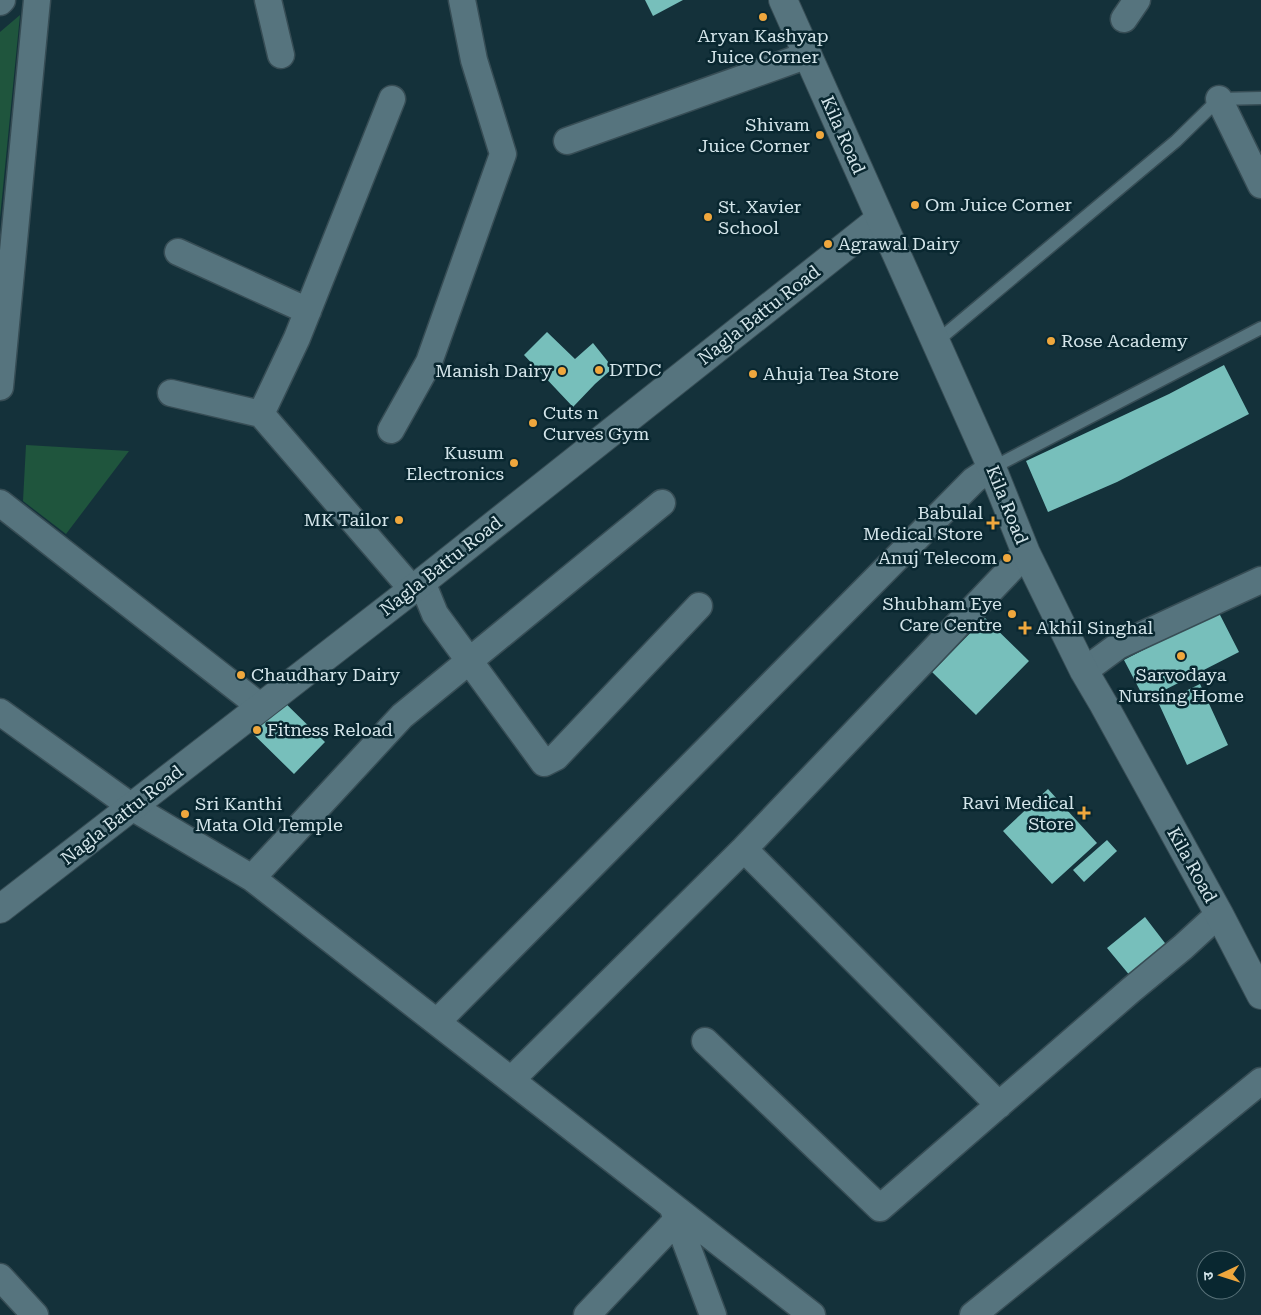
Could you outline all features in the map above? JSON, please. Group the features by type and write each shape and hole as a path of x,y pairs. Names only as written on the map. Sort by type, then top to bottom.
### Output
{"main road":[{"name":"Kila Road","path":"784,0 992,468 1026,553 1084,671 1219,914 1261,995"},
{"name":"Nagla Battu Road","path":"0,909 417,585 880,219"}],"street":[{"path":"0,387 6,248 38,0"},
{"path":"268,0 281,56"},
{"path":"391,430 429,362 503,154 474,60 462,0"},
{"path":"567,141 808,55"},
{"path":"261,414 297,338 392,99"},
{"path":"1219,99 1261,185"},
{"path":"178,252 308,311"},
{"path":"171,393 261,414 417,585 435,614 544,763 556,757 699,606"},
{"path":"437,1022 974,480 992,468"},
{"path":"0,503 261,707"},
{"path":"252,878 402,716 662,503"},
{"path":"511,1080 744,848 1026,553"},
{"path":"1084,671 1118,646 1261,580"},
{"path":"0,712 132,807 252,878 511,1080 674,1213 812,1315"},
{"path":"744,848 999,1105"},
{"path":"705,1041 880,1208 1219,914"},
{"path":"973,1315 1261,1081"},
{"path":"586,1315 674,1213"},
{"path":"674,1213 713,1315"},
{"path":"0,1277 35,1315"}],"lane":[{"path":"936,342 1176,141 1219,99 1261,98"},
{"path":"992,468 1261,328"}],"green space":[{"path":"20,15 0,218 0,32"},
{"path":"26,445 129,451 66,534 23,501"}],"building":[{"path":"645,0 683,0 653,16"},
{"name":"Manish Dairy","path":"547,332 575,359 593,343 613,368 573,407 524,355"},
{"path":"1224,365 1249,414 1117,482 1048,512 1026,461 1169,394"},
{"name":"Sarvodaya Nursing Home","path":"1218,611 1239,652 1145,700 1124,660"},
{"path":"985,618 1029,661 976,715 932,672"},
{"path":"1200,684 1228,745 1187,765 1159,704"},
{"path":"279,697 325,742 294,774 248,729"},
{"path":"1048,789 1097,843 1052,884 1003,831"},
{"path":"1107,840 1117,851 1084,882 1073,870"},
{"path":"1145,917 1168,947 1131,977 1107,948"}],"place":[{"name":"Aryan Kashyap Juice Corner","path":"763,17"},
{"name":"Shivam Juice Corner","path":"820,135"},
{"name":"Om Juice Corner","path":"915,205"},
{"name":"St. Xavier School","path":"708,217"},
{"name":"Agrawal Dairy","path":"828,244"},
{"name":"Rose Academy","path":"1051,341"},
{"name":"DTDC","path":"599,370"},
{"name":"Manish Dairy","path":"562,371"},
{"name":"Ahuja Tea Store","path":"753,374"},
{"name":"Cuts n Curves Gym","path":"533,423"},
{"name":"Kusum Electronics","path":"514,463"},
{"name":"MK Tailor","path":"399,520"},
{"name":"Babulal Medical Store","path":"993,523"},
{"name":"Anuj Telecom","path":"1007,558"},
{"name":"Shubham Eye Care Centre","path":"1012,614"},
{"name":"Akhil Singhal","path":"1025,628"},
{"name":"Sarvodaya Nursing Home","path":"1181,656"},
{"name":"Chaudhary Dairy","path":"241,675"},
{"name":"Fitness Reload","path":"257,730"},
{"name":"Ravi Medical Store","path":"1084,813"},
{"name":"Sri Kanthi Mata Old Temple","path":"185,814"}]}
